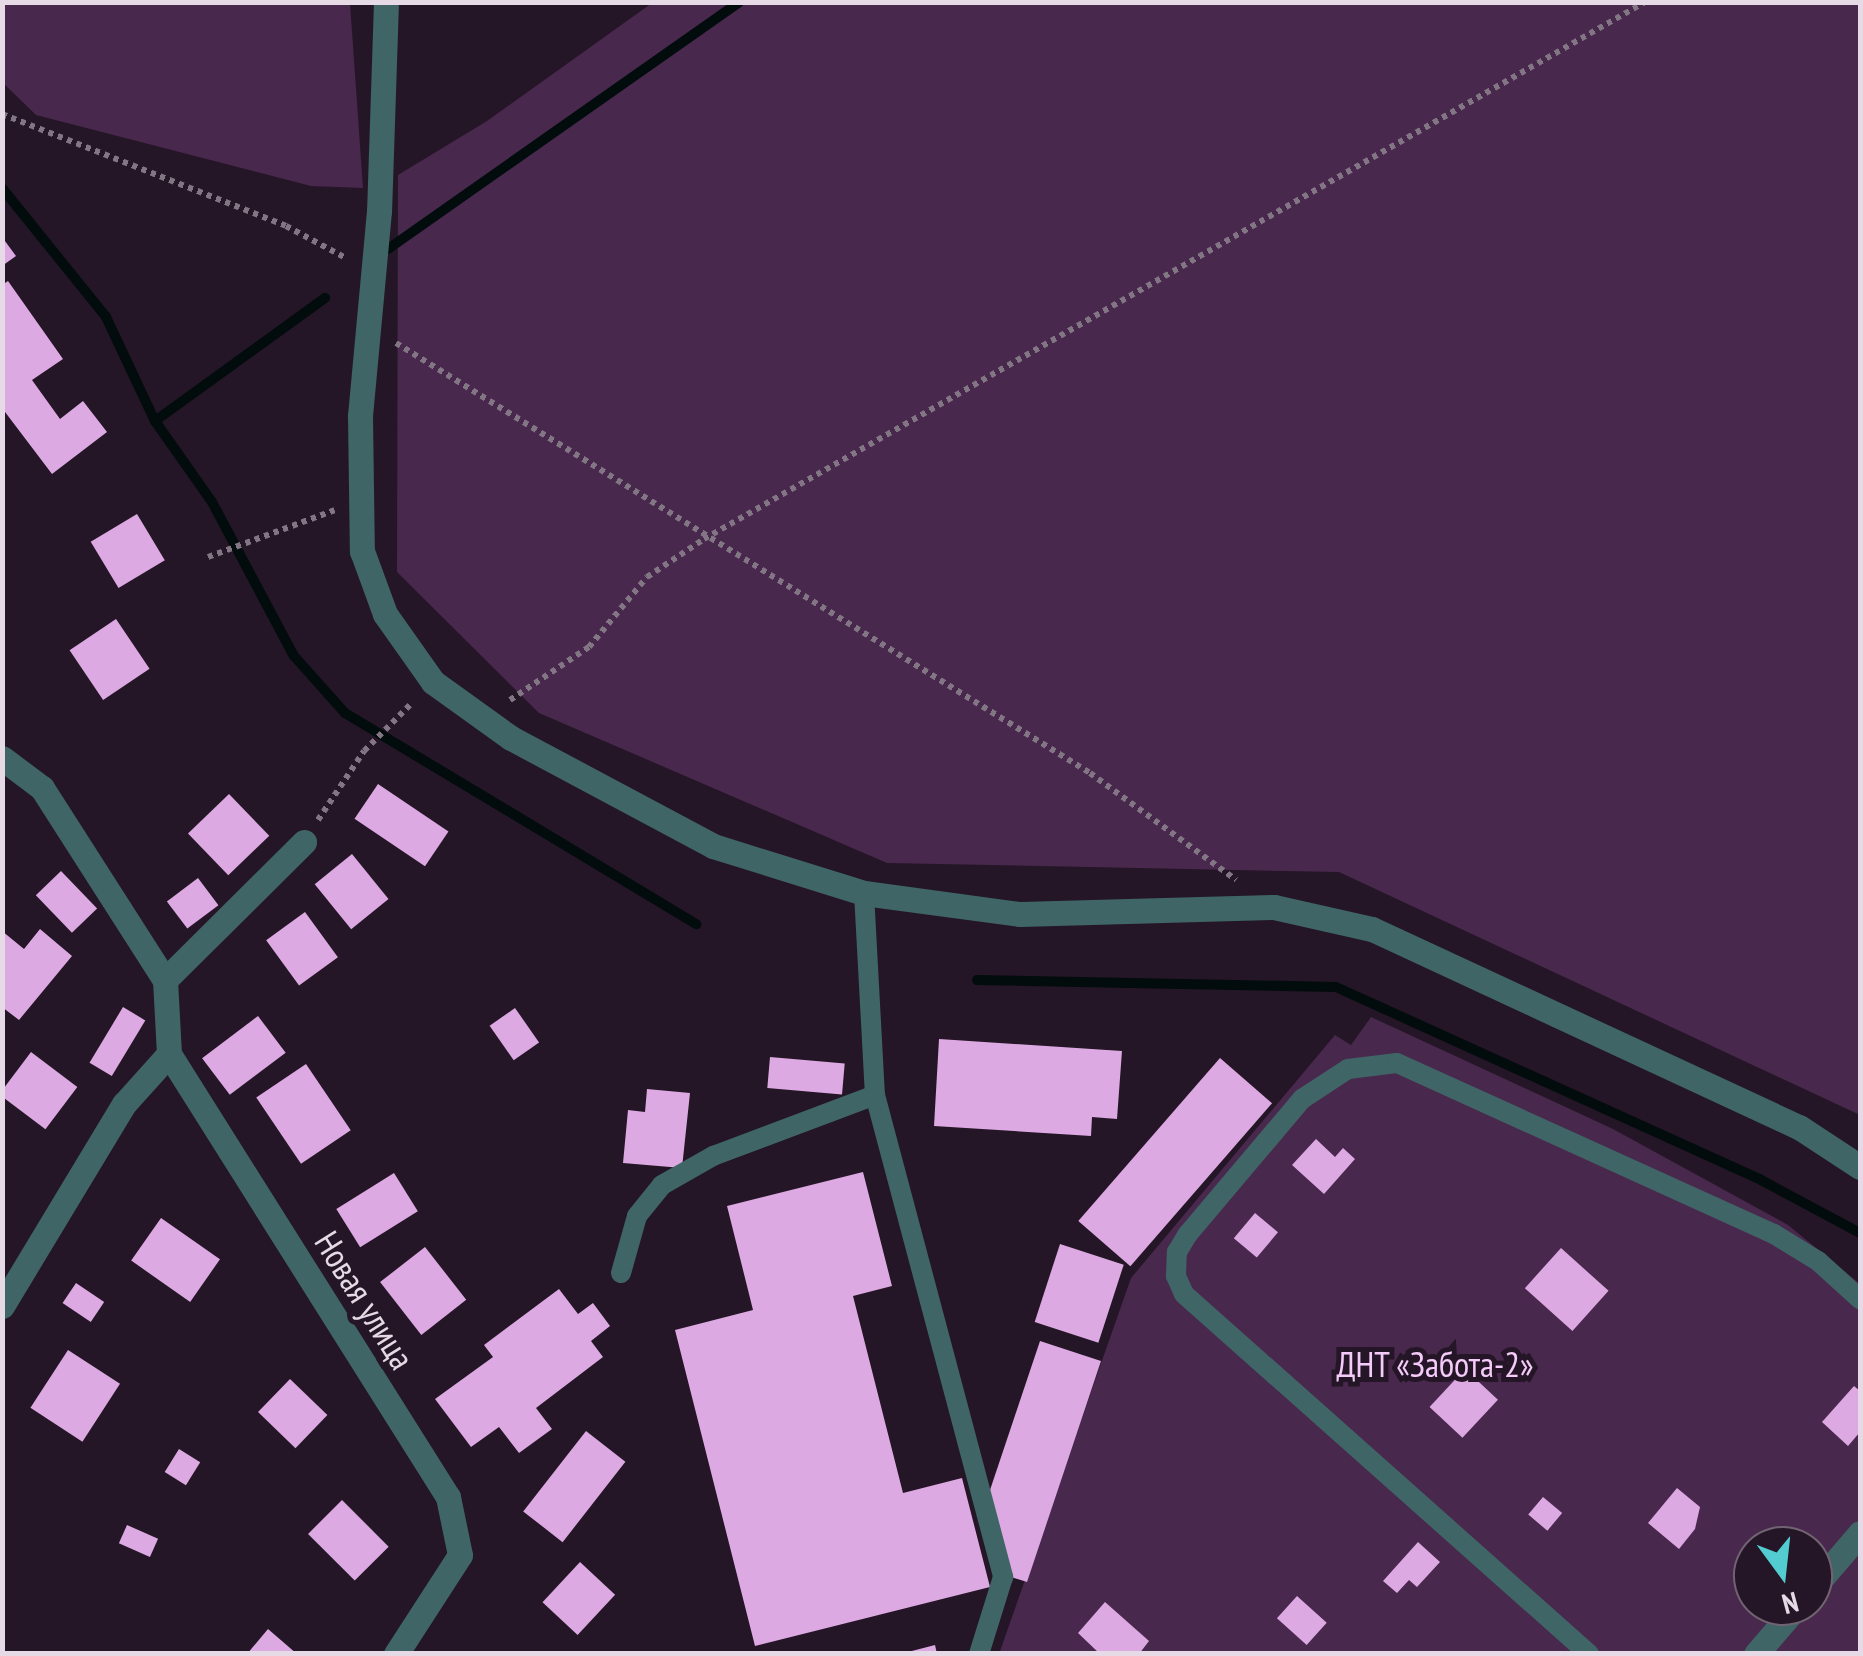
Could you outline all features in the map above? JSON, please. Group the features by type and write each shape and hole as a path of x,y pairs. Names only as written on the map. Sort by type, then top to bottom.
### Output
{"street":[{"path":"386,2 360,501 368,577 433,682 511,738 713,846 864,893 1020,914 1274,907 1372,929 1798,1127 1860,1167"},
{"path":"2,758 42,788 165,980 304,842"},
{"name":"Новая улица","path":"165,980 169,1054 448,1497 460,1555 396,1654"},
{"path":"2,1306 124,1104 169,1054"},
{"path":"1833,1565 1860,1533"},
{"path":"1756,1654 1780,1626"}],"lane":[{"path":"864,893 875,1095 1003,1577 979,1654"},
{"path":"1589,1654 1184,1294 1176,1276 1177,1252 1188,1234 1302,1099 1348,1068 1397,1063 1774,1234 1818,1260 1860,1299"},
{"path":"621,1273 637,1216 662,1184 713,1156 875,1095"}],"path":[{"path":"496,697 512,700 589,648 648,577 704,539 1645,2"},
{"path":"2,114 286,226 374,273"},
{"path":"369,325 704,539 1090,773 1274,907"},
{"path":"208,557 216,550 360,501"},
{"path":"304,842 364,751 415,700"}],"green space":[{"path":"2,3 350,3 363,188 311,186 36,115 3,83"},
{"path":"652,3 1860,3 1860,1115 1339,872 887,863 539,713 397,572 398,175 487,121"},
{"name":"ДНТ «Забота-2»","path":"1371,1017 1613,1129 1788,1225 1860,1284 1860,1653 999,1654 1131,1278 1335,1035 1351,1045"}],"building":[{"path":"2,237 16,256 2,266"},
{"path":"8,281 63,359 32,380 60,419 83,401 107,432 52,474 2,408 2,285"},
{"path":"137,514 165,560 119,588 91,542"},
{"path":"116,619 150,669 103,700 70,650"},
{"path":"378,784 448,832 425,866 355,819"},
{"path":"229,794 269,836 228,875 188,834"},
{"path":"352,854 389,899 351,929 315,884"},
{"path":"61,871 97,908 72,933 36,895"},
{"path":"198,878 218,905 187,929 167,901"},
{"path":"305,912 338,957 299,986 266,940"},
{"path":"40,929 72,956 19,1020 2,1007 2,931 24,949"},
{"path":"123,1007 145,1020 112,1076 90,1063"},
{"path":"515,1008 539,1042 514,1060 490,1026"},
{"path":"258,1016 286,1053 230,1095 202,1058"},
{"path":"939,1039 1122,1051 1117,1119 1092,1117 1091,1136 934,1126"},
{"path":"31,1052 77,1087 45,1129 2,1097 2,1090"},
{"path":"770,1057 845,1064 842,1094 767,1088"},
{"path":"1220,1058 1272,1103 1130,1266 1078,1221"},
{"path":"306,1064 351,1130 301,1164 256,1098"},
{"path":"647,1089 690,1093 682,1168 623,1163 628,1110 645,1112"},
{"path":"1316,1139 1335,1157 1343,1148 1355,1159 1324,1194 1292,1165"},
{"path":"863,1172 892,1286 853,1296 903,1493 962,1478 990,1587 755,1646 675,1330 753,1310 727,1206"},
{"path":"394,1173 418,1211 360,1247 336,1209"},
{"path":"1255,1213 1278,1232 1257,1258 1234,1238"},
{"path":"161,1218 220,1259 190,1302 131,1261"},
{"path":"1060,1244 1124,1265 1098,1343 1035,1322"},
{"path":"425,1247 466,1300 421,1335 380,1282"},
{"path":"1561,1248 1609,1291 1572,1331 1525,1288"},
{"path":"76,1283 104,1302 91,1322 63,1303"},
{"path":"559,1289 578,1314 593,1303 610,1326 591,1341 603,1357 536,1408 552,1429 519,1453 499,1427 471,1447 435,1399 493,1357 484,1345"},
{"path":"1040,1341 1101,1361 1027,1582 1011,1577 988,1496"},
{"path":"68,1350 120,1384 82,1442 30,1408"},
{"path":"1465,1369 1498,1400 1462,1438 1430,1407"},
{"path":"290,1379 327,1415 295,1448 258,1412"},
{"path":"1854,1386 1860,1391 1860,1432 1848,1446 1822,1422"},
{"path":"586,1431 625,1462 563,1542 523,1511"},
{"path":"179,1449 200,1462 186,1485 165,1472"},
{"path":"1677,1488 1700,1507 1695,1529 1679,1549 1648,1523"},
{"path":"1543,1497 1562,1513 1547,1531 1528,1515"},
{"path":"342,1500 389,1547 355,1581 308,1534"},
{"path":"127,1525 158,1539 150,1557 119,1543"},
{"path":"1418,1542 1440,1562 1417,1587 1409,1580 1397,1593 1383,1581"},
{"path":"580,1562 615,1595 578,1635 542,1602"},
{"path":"1297,1596 1327,1623 1307,1645 1277,1618"},
{"path":"1105,1602 1149,1641 1139,1654 1100,1654 1078,1633"},
{"path":"268,1629 297,1654 247,1654"},
{"path":"935,1645 937,1654 908,1654 908,1652"}],"waterway":[{"path":"388,249 739,2"},
{"path":"2,188 106,317 155,421 212,502 294,656 345,713 696,924"},
{"path":"155,421 325,298"},
{"path":"977,980 1336,987 1761,1180 1860,1233"}]}
